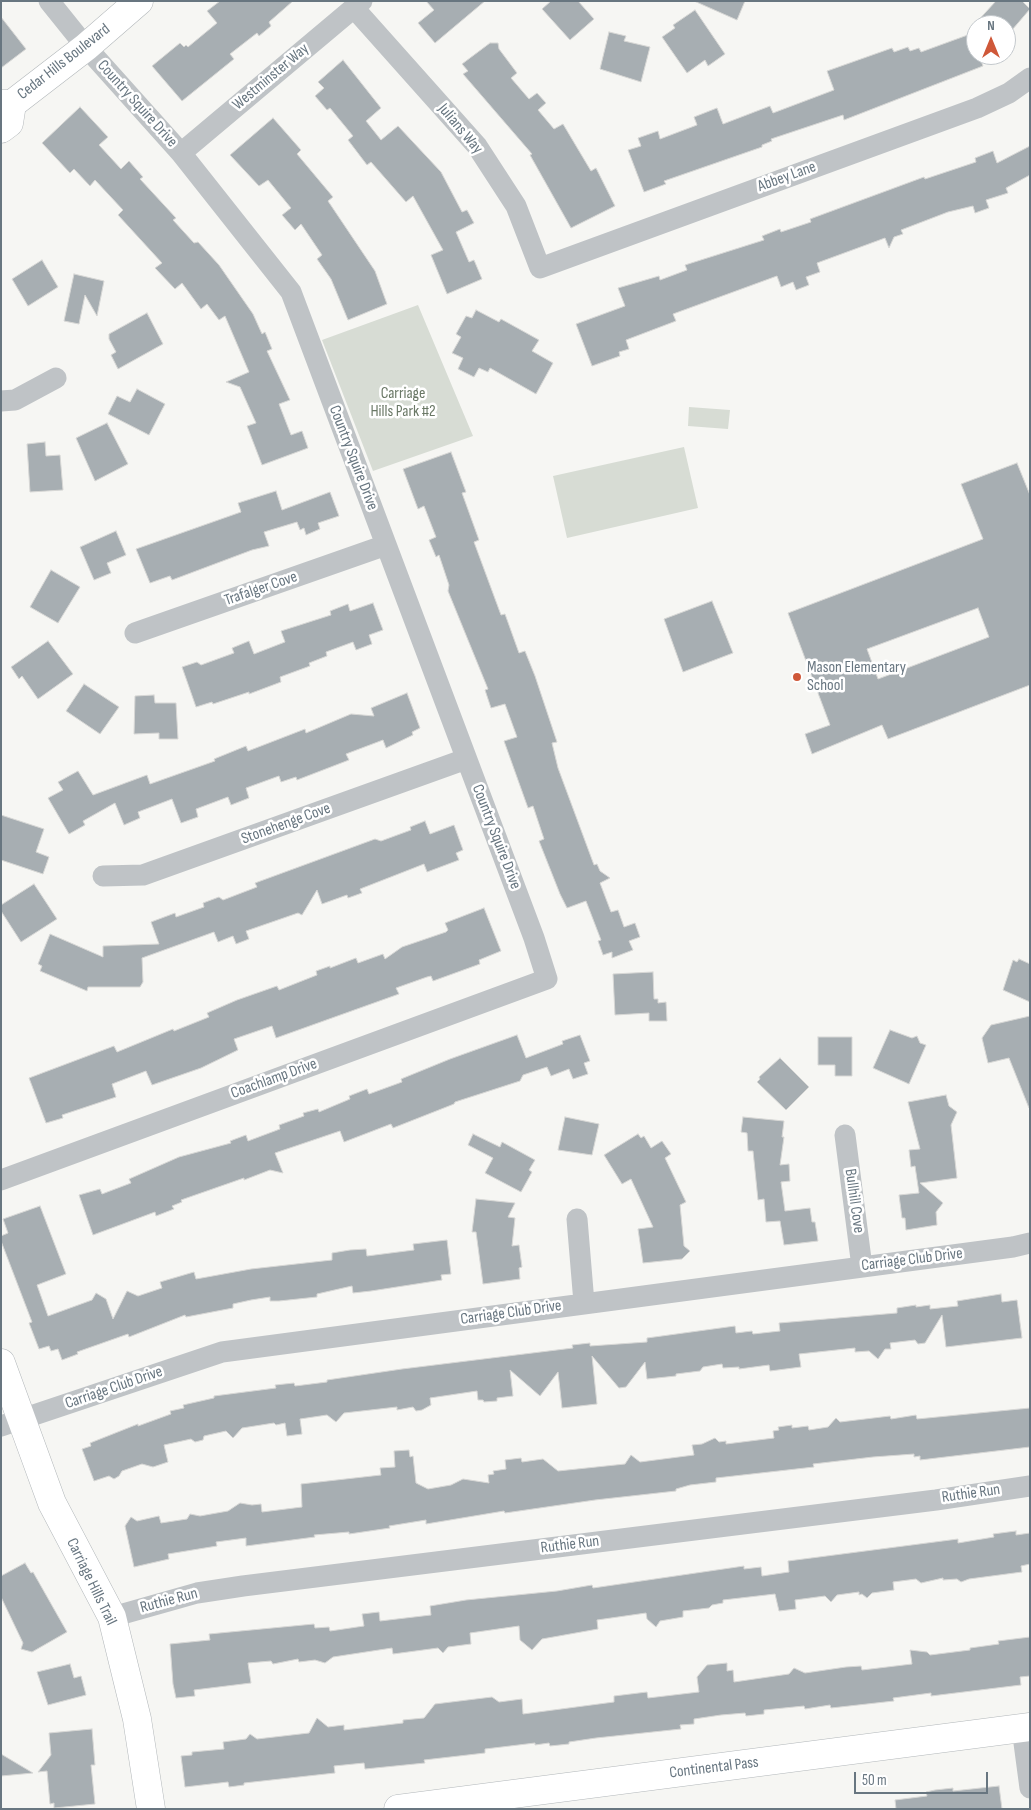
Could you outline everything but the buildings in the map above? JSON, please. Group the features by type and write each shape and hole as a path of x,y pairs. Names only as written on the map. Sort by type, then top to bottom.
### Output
{"street":[{"name":"Country Squire Drive","path":"49,1 86,47 181,153 291,292 534,938 547,979"},
{"name":"Cedar Hills Boulevard","path":"1,129 9,123 7,104 86,47 139,1"},
{"name":"Westminster Way","path":"181,153 358,5"},
{"name":"Julians Way","path":"358,5 477,146 516,206 540,268"},
{"name":"Abbey Lane","path":"540,268 977,108 1009,93 1030,78"},
{"path":"1,401 15,400 56,378"},
{"name":"Trafalger Cove","path":"135,632 386,545"},
{"name":"Stonehenge Cove","path":"104,876 143,875 466,760"},
{"name":"Coachlamp Drive","path":"1,1180 547,979"},
{"name":"Bullhill Cove","path":"845,1135 862,1267"},
{"path":"577,1219 584,1303"},
{"name":"Carriage Club Drive","path":"12,1422 222,1352 1013,1247 1030,1243"},
{"name":"Carriage Hills Trail","path":"1,1363 12,1422 52,1503 112,1616 138,1719 151,1809"},
{"name":"Ruthie Run","path":"112,1616 198,1593 243,1586 936,1500 1030,1486"},
{"path":"1026,1728 1030,1788"},
{"name":"Continental Pass","path":"398,1809 1026,1728"}],"green space":[{"name":"Carriage Hills Park #2","path":"418,305 473,436 373,471 322,340"},
{"path":"689,407 730,410 728,429 688,426"},
{"path":"684,447 698,508 567,538 553,476"}],"place":[{"name":"Mason Elementary School","path":"797,677"}]}
